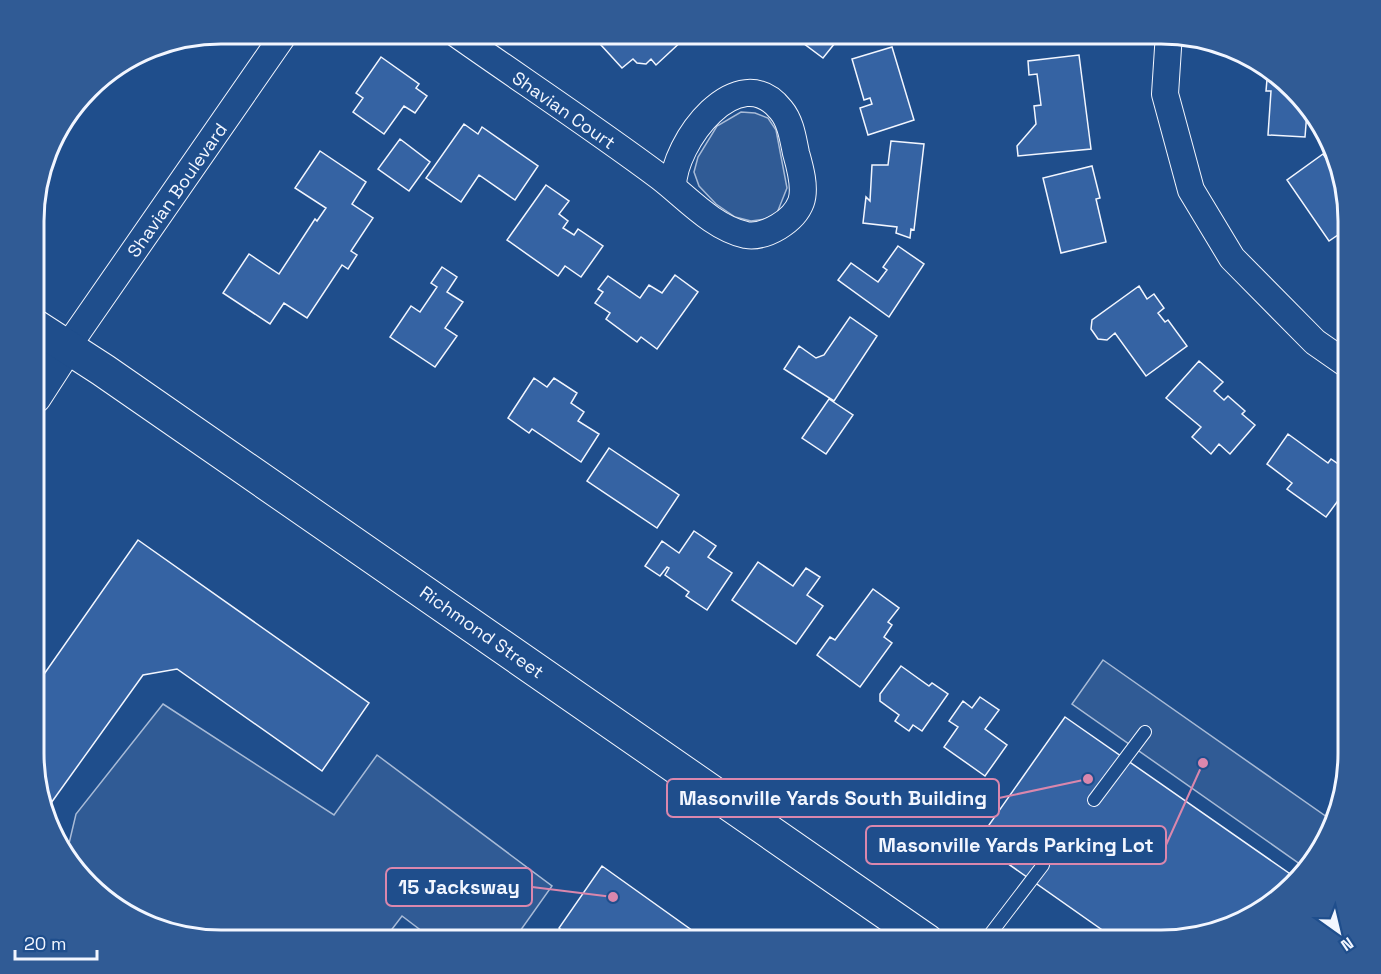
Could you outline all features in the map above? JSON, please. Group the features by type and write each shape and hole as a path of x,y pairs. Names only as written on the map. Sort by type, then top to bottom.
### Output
{"main road":[{"name":"Richmond Street","path":"44,332 68,346 911,930"}],"street":[{"name":"Shavian Boulevard","path":"68,346 277,44"},
{"name":"Shavian Court","path":"470,44 729,229 747,235 764,233 780,226 793,214 801,201 802,176 789,126 782,111 771,101 756,94 727,98 698,126 680,152 672,187"},
{"path":"1168,44 1165,94 1191,190 1232,258 1316,342 1337,357"},
{"path":"44,382 68,346"}],"lane":[{"path":"1094,800 1144,732"},
{"path":"993,930 1043,865"}],"shaded area":[{"path":"741,112 755,113 768,118 776,130 787,188 777,213 765,219 751,221 735,217 716,204 699,186 694,172 698,157 717,126"},
{"path":"1103,660 1326,816 1308,852 1299,863 1072,704"},
{"path":"163,704 334,815 377,755 552,886 521,930 420,930 402,916 391,930 209,930 186,927 153,917 132,907 113,894 88,870 69,844 76,814"}],"building":[{"path":"679,44 656,65 651,59 646,64 637,63 633,59 622,68 601,45"},
{"path":"804,44 834,44 823,58"},
{"path":"892,47 914,120 868,135 860,108 872,104 870,98 864,100 852,59"},
{"path":"1079,55 1091,149 1018,156 1017,146 1036,124 1034,106 1041,105 1037,74 1029,75 1028,61"},
{"path":"381,57 419,84 416,88 427,96 415,113 404,106 384,134 353,112 363,98 356,93"},
{"path":"1267,79 1293,104 1306,120 1305,137 1268,135 1271,91 1266,91"},
{"path":"464,124 478,134 482,127 538,166 515,200 479,175 461,202 426,178"},
{"path":"400,139 430,162 409,191 378,169"},
{"path":"891,141 924,144 914,230 911,229 910,238 896,233 897,227 863,223 866,197 870,201 872,165 888,165"},
{"path":"320,151 366,182 352,204 373,218 351,251 357,255 348,269 342,265 307,318 284,303 270,324 223,293 249,254 279,274 315,219 317,221 326,208 295,188"},
{"path":"1323,154 1328,164 1336,198 1337,236 1329,241 1287,180"},
{"path":"1092,166 1100,198 1096,199 1106,242 1061,253 1043,178"},
{"path":"546,185 569,201 559,214 568,221 563,228 574,235 578,229 603,246 581,277 565,266 558,276 507,240"},
{"path":"898,246 924,264 889,317 838,280 851,263 878,282 887,270 883,267"},
{"path":"442,267 457,277 447,292 463,302 445,328 457,336 435,367 390,337 411,306 420,312 437,287 431,283"},
{"path":"675,275 698,292 657,349 641,337 637,342 606,319 610,313 595,303 603,292 598,289 608,276 640,298 649,285 662,293"},
{"path":"1139,286 1147,299 1154,294 1164,308 1158,313 1165,322 1168,320 1187,346 1146,376 1115,333 1107,340 1098,339 1091,329 1092,320"},
{"path":"850,317 877,336 834,401 784,369 799,346 816,358 824,355"},
{"path":"1199,361 1223,382 1214,391 1224,400 1228,396 1245,411 1242,414 1255,425 1230,454 1219,444 1211,454 1192,437 1201,427 1166,398"},
{"path":"534,378 547,387 554,378 577,393 571,403 584,412 578,421 599,434 581,462 532,429 529,433 508,418"},
{"path":"829,399 853,415 826,454 802,438"},
{"path":"1288,434 1328,463 1331,459 1337,463 1337,502 1326,517 1287,489 1292,483 1267,464"},
{"path":"609,448 679,495 657,528 587,481"},
{"path":"694,531 716,546 708,557 732,573 707,610 686,596 689,592 665,575 669,568 667,567 660,576 645,566 662,541 679,553"},
{"path":"138,540 369,703 322,771 177,669 143,675 51,803 44,765 44,674"},
{"path":"758,562 793,586 806,568 820,577 807,595 823,606 796,644 732,600"},
{"path":"873,589 899,608 888,622 892,625 884,637 892,643 860,687 817,655 830,637 835,640"},
{"path":"901,666 929,686 932,683 948,694 922,731 913,725 909,731 895,721 899,715 880,701 880,694"},
{"path":"980,697 999,710 985,729 1007,745 985,776 944,747 958,727 949,721 963,701 972,708"},
{"path":"1065,717 1290,873 1259,901 1217,921 1183,929 1102,930 977,842"},
{"path":"602,866 692,930 562,930 559,928"}],"place":[{"name":"Masonville Yards Parking Lot","path":"1203,763"},
{"name":"Masonville Yards South Building","path":"1088,779"},
{"name":"15 Jacksway","path":"613,897"}]}
